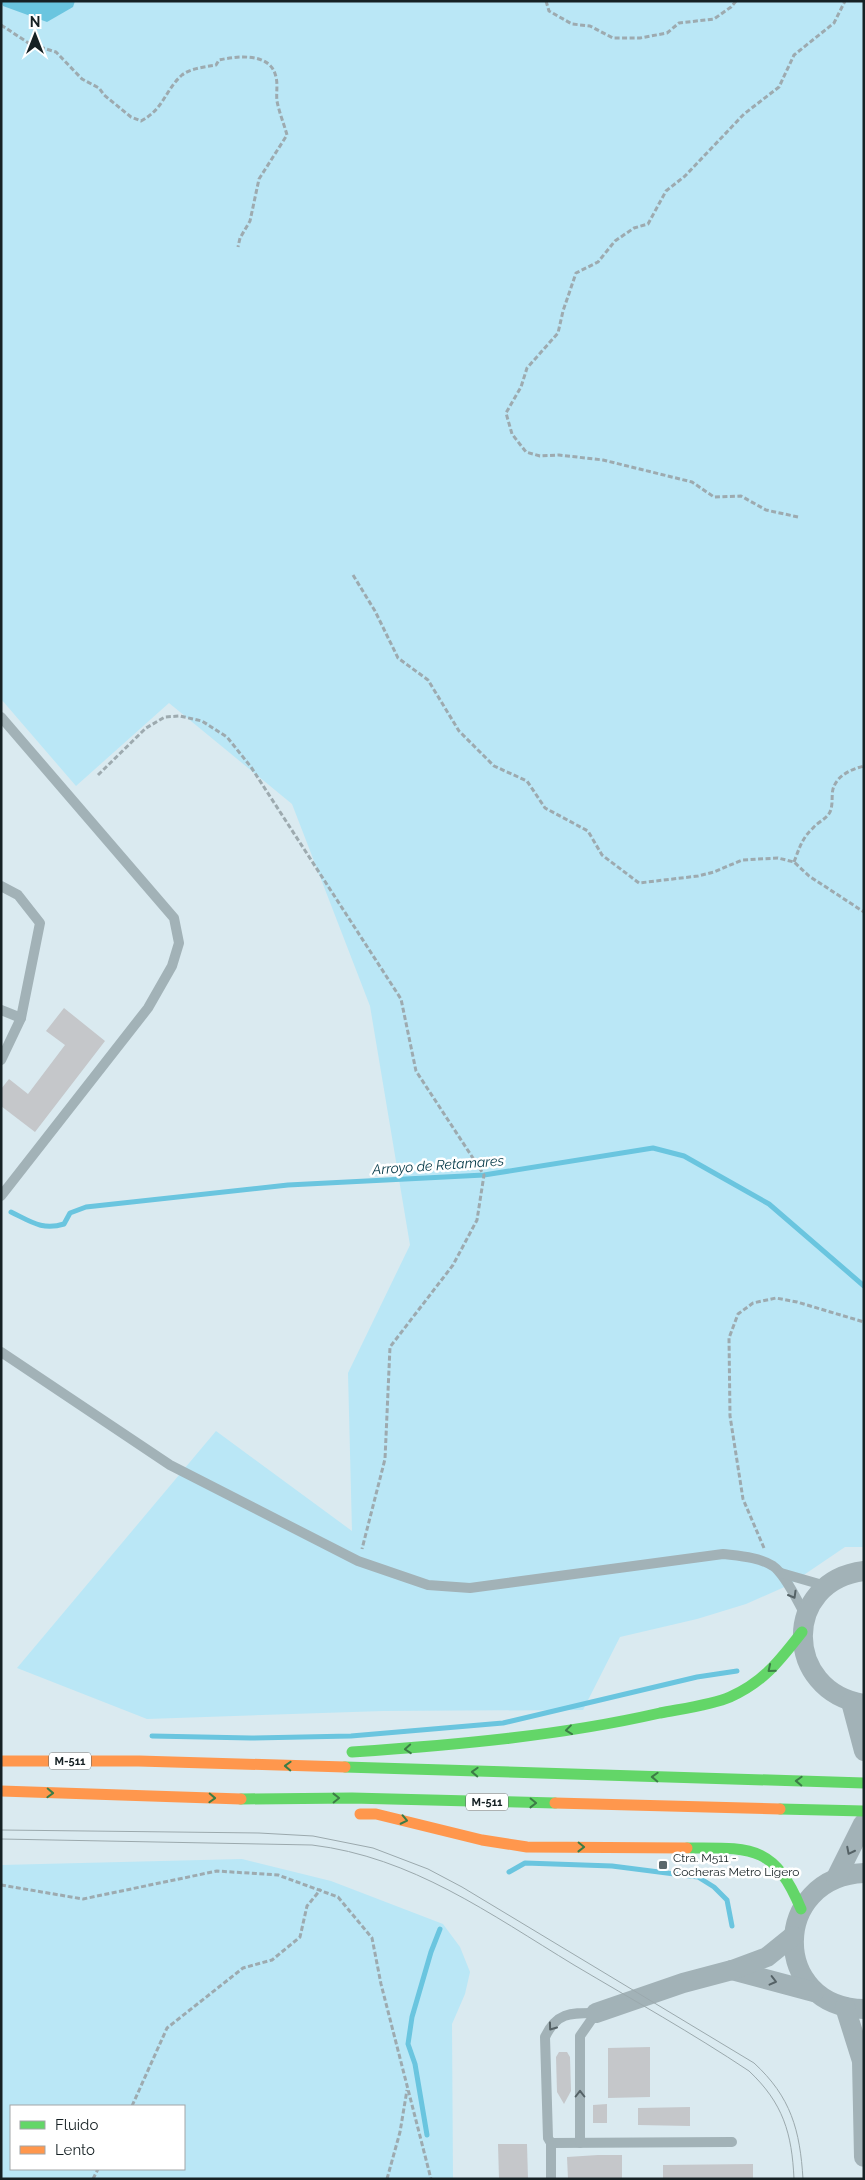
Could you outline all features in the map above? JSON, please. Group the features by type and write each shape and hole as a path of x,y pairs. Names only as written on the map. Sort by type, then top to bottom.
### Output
{"highway":[{"path":"344,1752 438,1746 617,1723 728,1698 749,1687 776,1666 804,1624"},
{"path":"139,1761 222,1755 287,1753"},
{"name":"M-511","path":"1,1761 139,1761 864,1783"},
{"name":"M-511","path":"1,1791 269,1800 352,1798 864,1812"},
{"path":"269,1800 326,1811"},
{"path":"352,1813 376,1814 482,1840 527,1847 741,1848 767,1856 776,1865 785,1876 801,1909"}],"street":[{"path":"864,1571 839,1578 826,1586 811,1605 804,1624 803,1648 807,1662 814,1675 824,1687 837,1696 857,1703 864,1750"},
{"path":"836,1878 864,1825 864,1807"},
{"path":"814,1992 803,1978 794,1952 794,1936 801,1909 810,1896 822,1885 836,1878 864,1873"},
{"path":"596,2013 767,1957 794,1936"},
{"path":"732,1970 814,1992 854,2008 862,2061 864,2157"}],"lane":[{"path":"1,717 174,918 179,943 172,966 148,1008 1,1196"},
{"path":"1,886 18,895 40,923 22,1018 1,1060"},
{"path":"1,1010 22,1018"},
{"path":"1,1176 11,1182"},
{"path":"1,1352 170,1464 358,1561 428,1585 470,1588 723,1554 756,1559 777,1569 826,1586"},
{"path":"777,1569 804,1624"},
{"path":"551,2179 551,2143 548,2138 545,2037 550,2028 564,2016 596,2013"},
{"path":"580,2143 580,2036 596,2013"},
{"path":"551,2143 732,2142"}],"path":[{"path":"546,1 549,11 572,24 590,26 613,38 640,38 667,33 679,23 714,18 731,7 736,1"},
{"path":"798,517 766,510 741,496 714,497 692,482 603,460 559,455 540,456 526,452 512,434 506,413 521,387 527,368 558,332 576,273 598,262 616,241 634,228 648,224 666,191 684,176 744,114 779,87 794,55 834,23 845,1"},
{"path":"1,25 30,44 56,52 82,80 99,88 131,117 141,121 153,114 183,75 216,65 219,60 236,56 256,58 271,66 276,76 277,102 286,135 259,180 250,221 240,238 238,247"},
{"path":"353,575 375,612 398,658 428,680 459,731 494,766 527,781 545,808 588,831 602,855 639,883 698,876 714,872 742,860 778,858 794,862 809,876 864,912"},
{"path":"98,775 146,728 165,717 180,716 202,721 227,736 251,767 401,999 416,1071 484,1175 477,1220 453,1265 390,1347 385,1459 358,1561"},
{"path":"794,862 802,840 829,815 833,788 840,777 853,769 864,766"},
{"path":"777,1569 743,1499 730,1416 729,1338 738,1314 753,1303 776,1298 797,1302 864,1322"},
{"path":"1,1885 83,1899 217,1871 278,1875 338,1897 372,1938 381,1984 431,2179"},
{"path":"132,2105 167,2028 243,1968 272,1960 300,1937 308,1906 320,1889"},
{"path":"387,2179 400,2132 408,2086"}],"shaded area":[{"path":"1,1 864,1 864,1547 845,1547 789,1585 746,1604 697,1619 620,1637 583,1710 383,1711 147,1719 17,1668 216,1431 352,1531 348,1373 410,1245 370,1006 292,804 169,703 76,786 1,699"},
{"path":"242,1859 331,1881 443,1924 460,1947 470,1972 465,1994 452,2024 453,2179 1,2179 1,1865"}],"water":[{"path":"1,1 75,1 73,7 47,22 3,6"}],"building":[{"path":"64,1008 105,1041 35,1132 1,1106 1,1089 9,1079 28,1094 65,1045 46,1031"},
{"path":"650,2047 650,2097 608,2098 608,2048"},
{"path":"559,2052 567,2052 570,2057 571,2091 564,2104 557,2092 556,2057"},
{"path":"607,2104 607,2123 593,2123 593,2105"},
{"path":"690,2107 690,2126 638,2125 638,2108"},
{"path":"498,2144 527,2144 528,2179 499,2179"},
{"path":"622,2155 622,2179 568,2179 567,2157"},
{"path":"753,2164 753,2179 663,2179 663,2165"}],"waterway":[{"name":"Arroyo de Retamares","path":"11,1212 36,1224 56,1226 64,1224 70,1213 86,1207 288,1185 484,1175 653,1148 684,1156 769,1204 864,1286"},
{"path":"152,1736 251,1738 351,1736 503,1723 697,1677 737,1671"},
{"path":"509,1872 525,1863 612,1866 698,1877 714,1887 727,1900 732,1926"},
{"path":"427,2135 415,2064 408,2044 412,2017 431,1952 440,1929"}],"tram line":[{"path":"1,1830 259,1833 313,1836 373,1848 428,1869 462,1887 754,2063 777,2089 791,2115 799,2145 803,2179"},
{"path":"1,1839 312,1845 349,1852 417,1875 481,1908 749,2071 770,2095 784,2120 791,2147 794,2179"}],"traffic: fast":[{"path":"352,1752 468,1743 545,1734 622,1721 714,1702 742,1691 762,1677 779,1661 802,1632"},
{"path":"345,1767 864,1783"},
{"path":"241,1799 352,1798 555,1803"},
{"path":"780,1809 864,1811"},
{"path":"687,1848 728,1848 758,1854 770,1861 781,1872 801,1909"}],"traffic: slow":[{"path":"1,1761 139,1761 345,1767"},
{"path":"1,1791 241,1799"},
{"path":"555,1803 780,1809"},
{"path":"360,1814 376,1814 482,1840 527,1847 687,1848"}],"place":[{"name":"Ctra. M511 - Cocheras Metro Ligero","path":"663,1865"}]}
